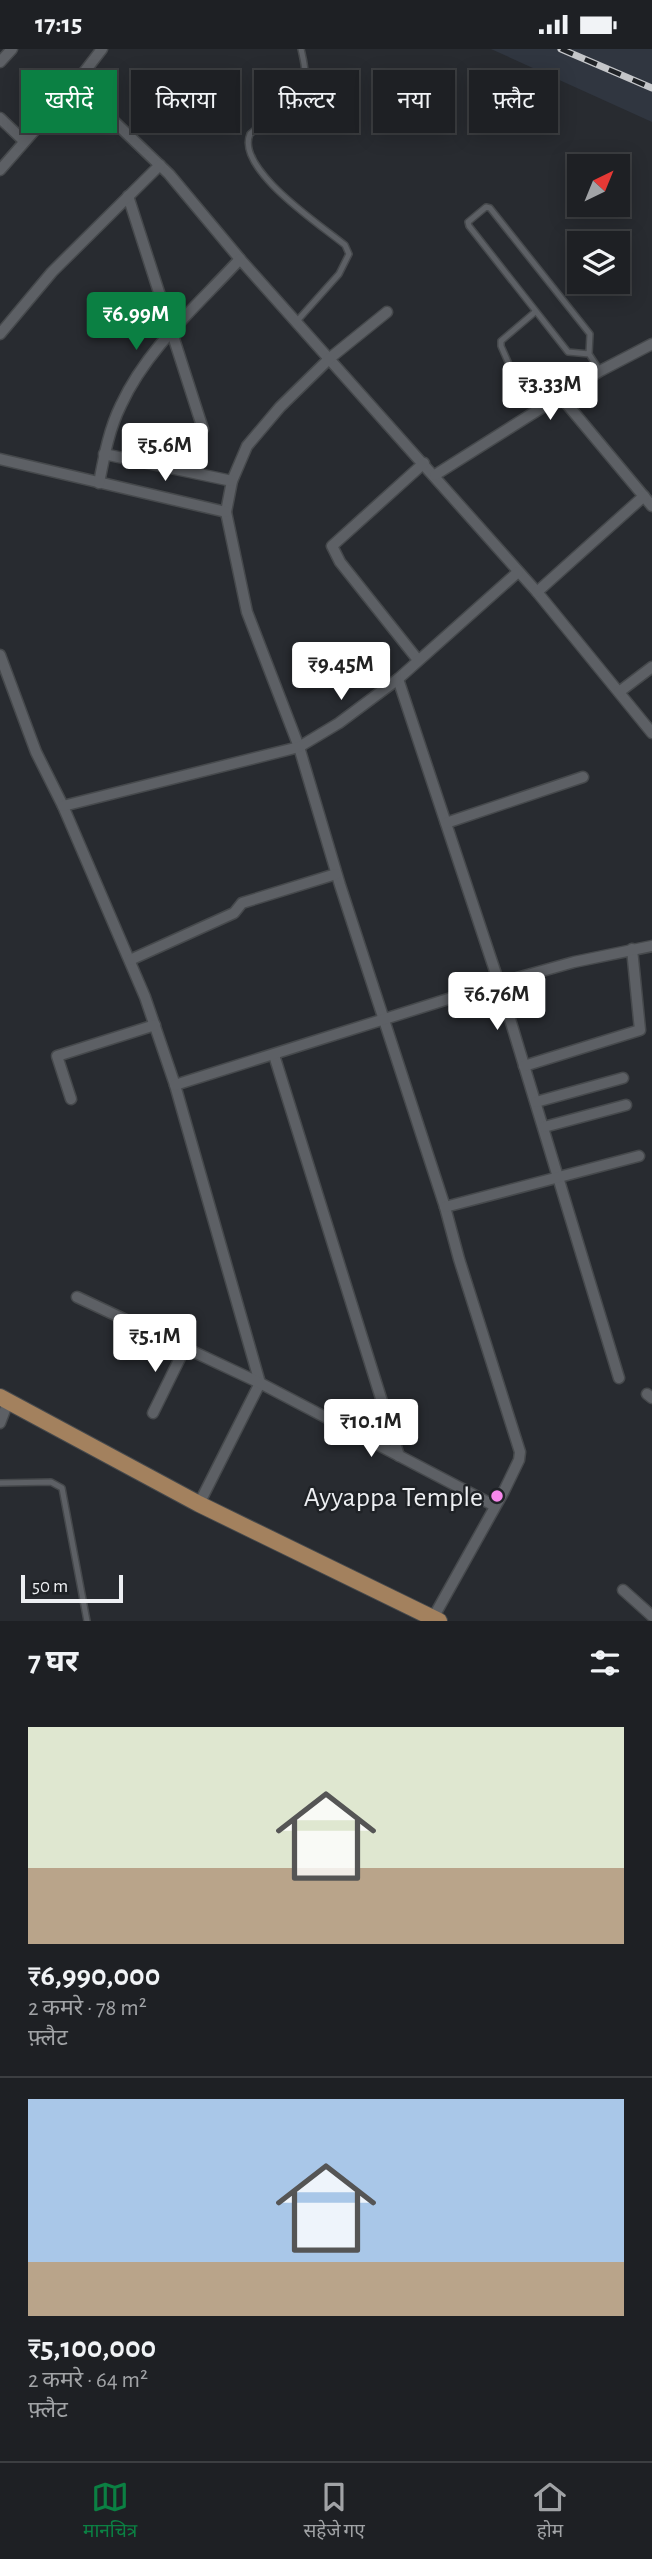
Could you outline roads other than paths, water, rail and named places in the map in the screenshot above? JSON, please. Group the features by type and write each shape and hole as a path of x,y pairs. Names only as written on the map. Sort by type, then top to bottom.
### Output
{"main road":[{"path":"4,1399 199,1504 436,1619"}],"street":[{"path":"0,62 12,49"},
{"path":"86,70 102,49"},
{"path":"0,118 24,141"},
{"path":"117,125 160,165 240,259 435,475 537,592 652,733"},
{"path":"0,170 31,133"},
{"path":"0,334 52,272 160,165"},
{"path":"128,196 203,429"},
{"path":"99,483 104,454 117,413 127,393 155,351 240,259"},
{"path":"387,312 330,358 280,407 247,446 232,481 226,512 247,613 299,747 520,1451 519,1460 436,1619"},
{"path":"435,475 600,371 652,344"},
{"path":"561,397 652,506"},
{"path":"104,454 232,481"},
{"path":"0,459 226,512"},
{"path":"418,660 340,562 332,546 424,463"},
{"path":"537,592 644,496"},
{"path":"64,806 299,747 339,723 398,679 518,572"},
{"path":"0,655 36,752 64,806 155,1025 175,1085 260,1384 199,1504"},
{"path":"619,692 652,667"},
{"path":"398,679 499,983 619,1378"},
{"path":"446,823 583,778"},
{"path":"130,960 234,913 242,904 337,874"},
{"path":"175,1085 499,983 574,962 652,946"},
{"path":"524,1066 640,1030 632,949"},
{"path":"71,1099 57,1056 155,1025"},
{"path":"274,1055 399,1456"},
{"path":"536,1102 623,1077"},
{"path":"544,1127 626,1105"},
{"path":"445,1207 639,1156"},
{"path":"76,1297 260,1384 495,1506"},
{"path":"153,1413 185,1348"},
{"path":"0,1423 4,1399"},
{"path":"623,1590 652,1616"}],"lane":[{"path":"297,321 340,274 349,254 345,245 271,184 258,169 248,138 303,86 306,78 301,49"},
{"path":"589,354 568,352 469,226 468,222 486,207 490,208 590,334 589,354 600,371"},
{"path":"519,387 501,341 535,312"},
{"path":"0,1483 51,1482 62,1488 88,1621"}],"railway":[{"path":"561,49 652,88"}],"place":[{"name":"Ayyappa Temple","path":"497,1496"}]}
